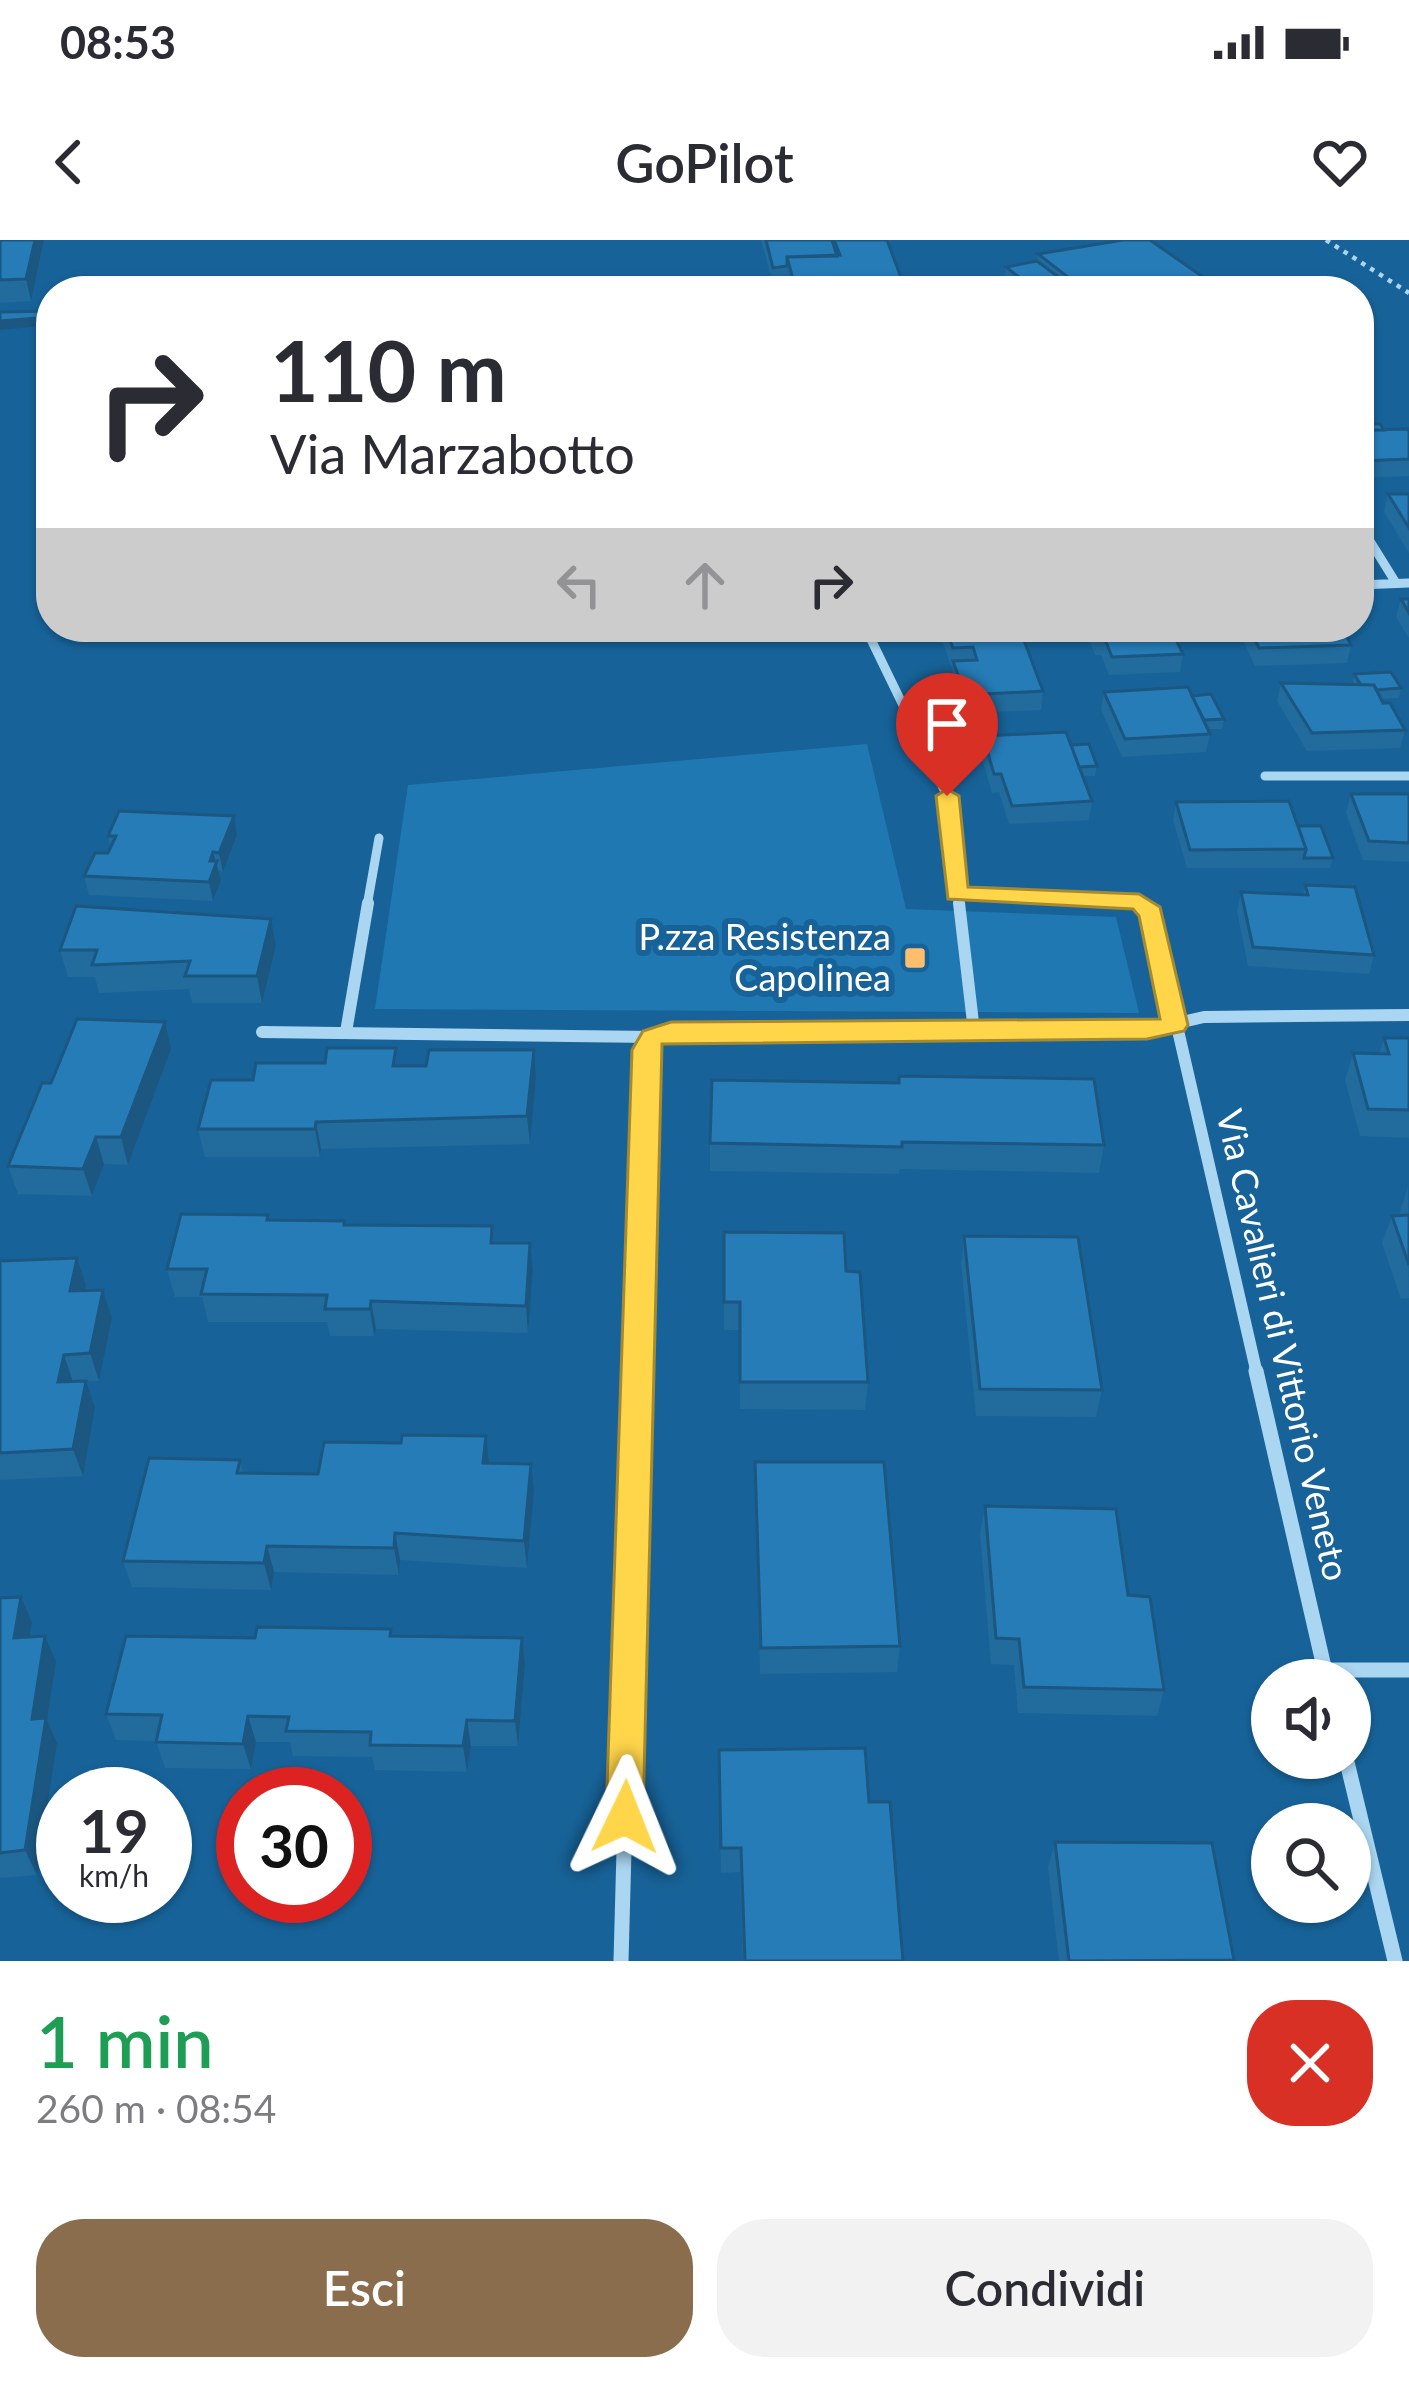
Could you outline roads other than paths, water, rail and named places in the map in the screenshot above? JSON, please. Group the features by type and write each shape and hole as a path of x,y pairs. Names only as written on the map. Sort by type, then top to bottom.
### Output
{"street":[{"path":"1374,547 1396,583"},
{"path":"1374,584 1409,583"},
{"path":"872,642 947,796 974,1031"},
{"path":"1265,776 1409,776"},
{"path":"346,1032 379,838"},
{"name":"Via Cavalieri di Vittorio Veneto","path":"957,894 1139,902 1151,913 1322,1659"},
{"path":"262,1032 649,1044 671,1031 1147,1030 1204,1016 1409,1016"},
{"path":"621,1961 649,1044"},
{"path":"1371,1672 1409,1670"},
{"path":"1351,1779 1395,1961"}],"place":[{"name":"P.zza Resistenza Capolinea","path":"915,958"}]}
